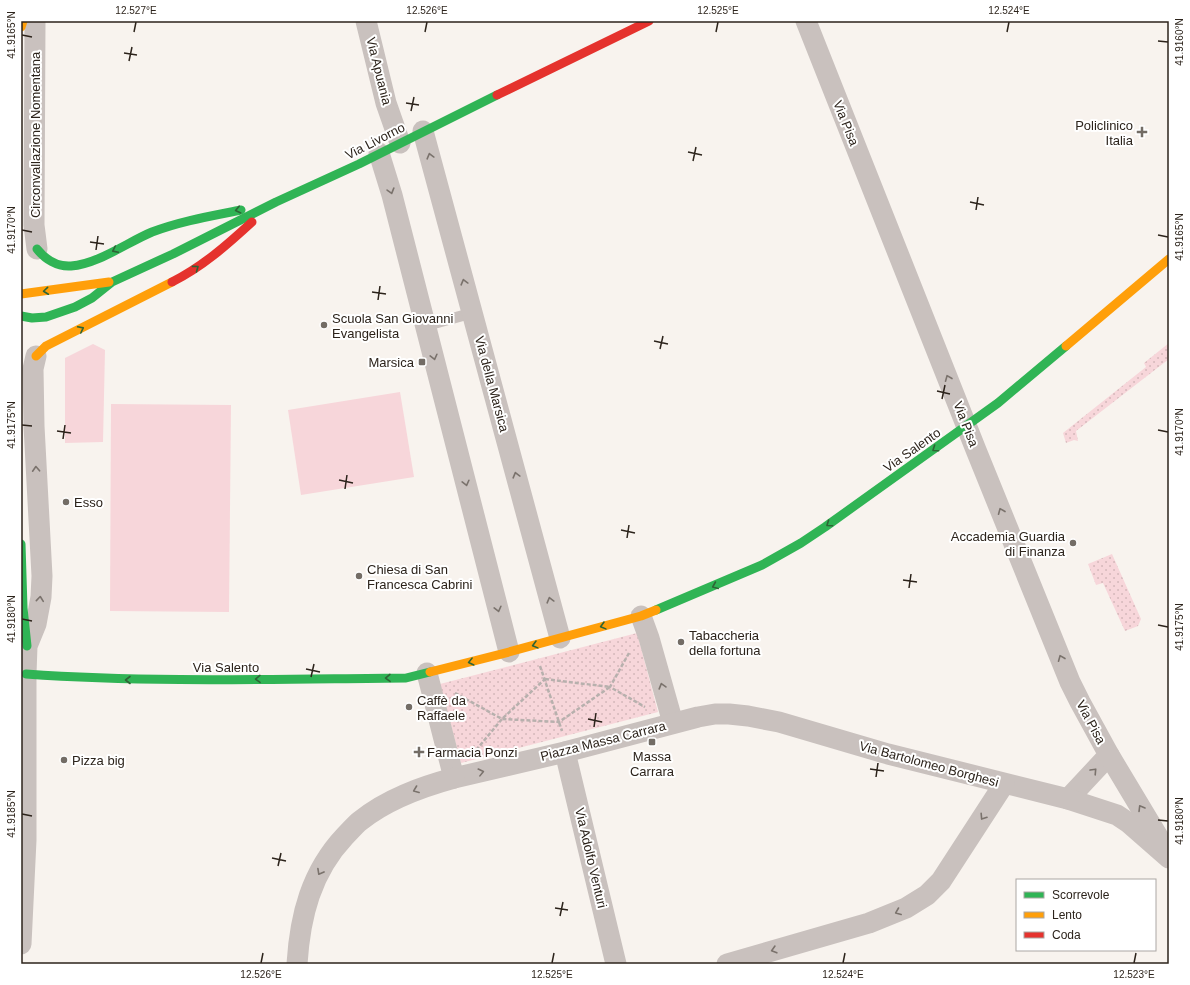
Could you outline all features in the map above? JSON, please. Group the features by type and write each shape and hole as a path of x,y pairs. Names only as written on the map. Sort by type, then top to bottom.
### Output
{"street":[{"path":"21,27 23,21"},
{"name":"Circonvallazione Nomentana","path":"35,21 34,225 35,244 37,249"},
{"name":"Via Apuania","path":"366,21 386,103 400,143"},
{"name":"Via Livorno","path":"112,282 173,254 276,202 359,164 423,131 649,21"},
{"name":"Via Pisa","path":"806,21 1070,682 1109,755 1169,854"},
{"name":"Via della Marsica","path":"423,131 560,638"},
{"path":"379,153 392,195 509,652"},
{"path":"37,249 40,254 50,262 71,266 99,257 144,236 170,227 276,202"},
{"path":"27,646 36,624 41,597 33,369 36,356 46,346 190,273 223,248 276,202"},
{"name":"Via Salento","path":"641,616 739,576 785,552 825,527 1004,398 1169,259"},
{"path":"21,294 112,282"},
{"path":"21,316 32,318 46,317 67,310 85,302 112,282"},
{"path":"21,544 24,630 27,646 26,840 21,944"},
{"path":"454,778 426,673 641,616"},
{"name":"Piazza Massa Carrara","path":"297,964 304,914 315,880 340,842 360,821 380,808 419,789 564,743 673,723 641,616"},
{"name":"Via Salento","path":"26,674 116,679 217,680 406,678 426,673"},
{"name":"Via Bartolomeo Borghesi","path":"673,723 715,714 729,714 780,722 888,754 1068,799 1117,815 1129,823 1169,858"},
{"name":"Via Adolfo Venturi","path":"564,743 616,964"},
{"name":"Via Pisa","path":"1068,799 1109,755"},
{"path":"727,964 869,923 906,908 927,895 941,881 1004,784"}],"lane":[{"path":"426,326 472,313"}],"path":[{"path":"452,691 502,719 559,722 610,687 631,648"},
{"path":"538,662 559,722 564,743"},
{"path":"474,753 502,719 545,679 610,687 650,709"}],"shaded area":[{"path":"1169,343 1169,359 1076,431 1078,441 1074,440 1066,443 1063,433 1146,367 1144,363"},
{"path":"93,344 105,350 103,442 65,443 65,358"},
{"path":"400,392 414,477 301,495 288,410"},
{"path":"111,404 231,405 229,612 110,611"},
{"path":"1112,554 1141,619 1138,626 1125,631 1103,583 1096,585 1088,564"},
{"path":"637,633 658,712 461,763 440,684"}],"traffic: fast":[{"path":"21,316 32,318 46,317 75,307 92,298 112,282 173,254 276,202 359,164 497,95"},
{"path":"37,249 56,264 71,266 102,257 143,236 163,228 196,219 241,210"},
{"path":"656,610 762,565 801,543 998,403 1066,346"},
{"path":"21,544 23,608 27,646"},
{"path":"26,674 121,679 263,680 406,678 430,672"}],"traffic: slow":[{"path":"21,27 23,21"},
{"path":"1066,346 1169,259"},
{"path":"21,294 109,282"},
{"path":"36,356 46,346 172,282"},
{"path":"430,672 641,616 656,610"}],"traffic: jam":[{"path":"497,95 649,21"},
{"path":"172,282 194,270 224,247 252,222"}],"place":[{"name":"Policlinico Italia","path":"1142,132"},
{"name":"Scuola San Giovanni Evangelista","path":"324,325"},
{"name":"Marsica","path":"422,362"},
{"name":"Esso","path":"66,502"},
{"name":"Accademia Guardia di Finanza","path":"1073,543"},
{"name":"Chiesa di San Francesca Cabrini","path":"359,576"},
{"name":"Tabaccheria della fortuna","path":"681,642"},
{"name":"Caffè da Raffaele","path":"409,707"},
{"name":"Massa Carrara","path":"652,742"},
{"name":"Farmacia Ponzi","path":"419,752"},
{"name":"Pizza big","path":"64,760"}]}
